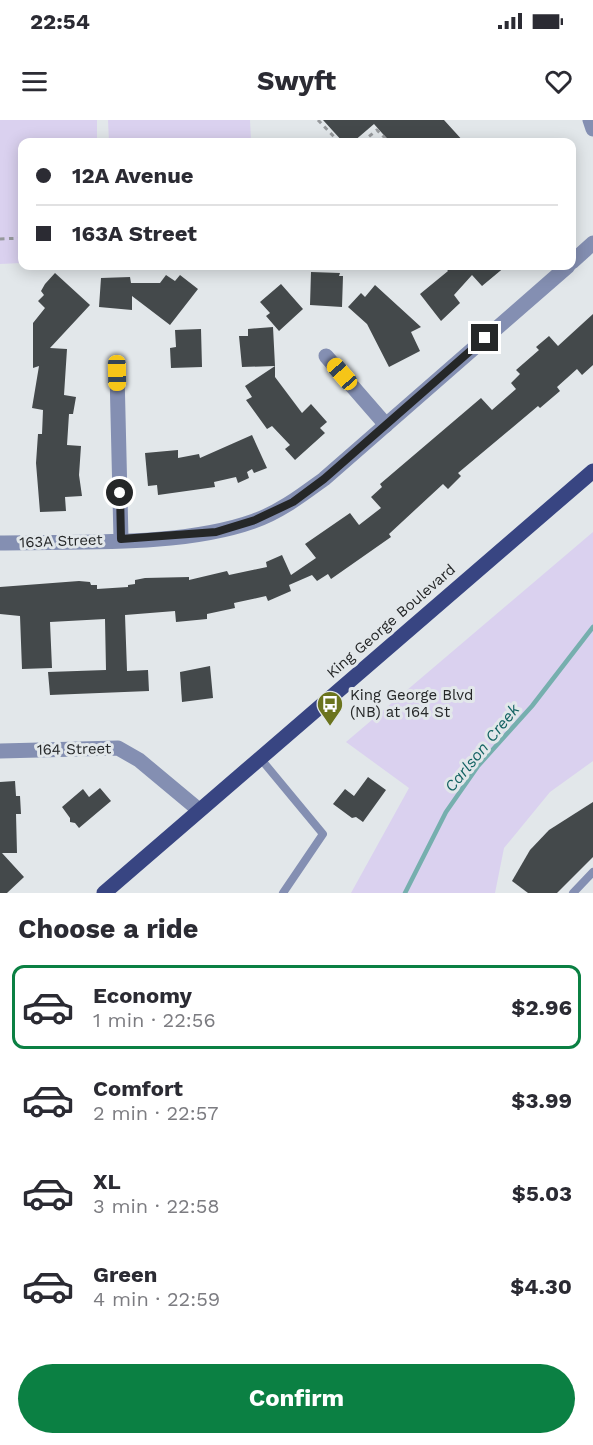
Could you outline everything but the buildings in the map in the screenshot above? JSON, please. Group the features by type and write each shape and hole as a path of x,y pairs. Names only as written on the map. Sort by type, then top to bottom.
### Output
{"main road":[{"name":"King George Boulevard","path":"104,893 593,471"}],"street":[{"path":"590,120 593,129"},
{"path":"576,258 593,243"},
{"name":"163A Street","path":"0,543 121,539 216,532 255,520 293,502 324,479 563,270"},
{"path":"326,356 386,424"},
{"path":"117,373 121,539"},
{"name":"164 Street","path":"0,751 118,748 140,760 199,810"}],"lane":[{"path":"260,758 323,834 283,893"},
{"path":"573,893 593,872"}],"path":[{"path":"318,120 335,138"},
{"path":"367,138 377,130 385,138"},
{"path":"0,239 18,238"}],"shaded area":[{"path":"0,120 97,120 97,138 18,138 18,263 0,264"},
{"path":"108,120 250,120 251,138 109,138"},
{"path":"593,532 593,761 550,792 504,848 495,893 351,893 409,788 346,742"}],"waterway":[{"name":"Carlson Creek","path":"405,893 446,812 478,766 532,706 593,627"}],"place":[{"name":"King George Blvd (NB) at 164 St","path":"330,727"}],"route":[{"path":"120,493 121,539 176,537 216,532 255,520 293,502 324,479 485,338"}]}
